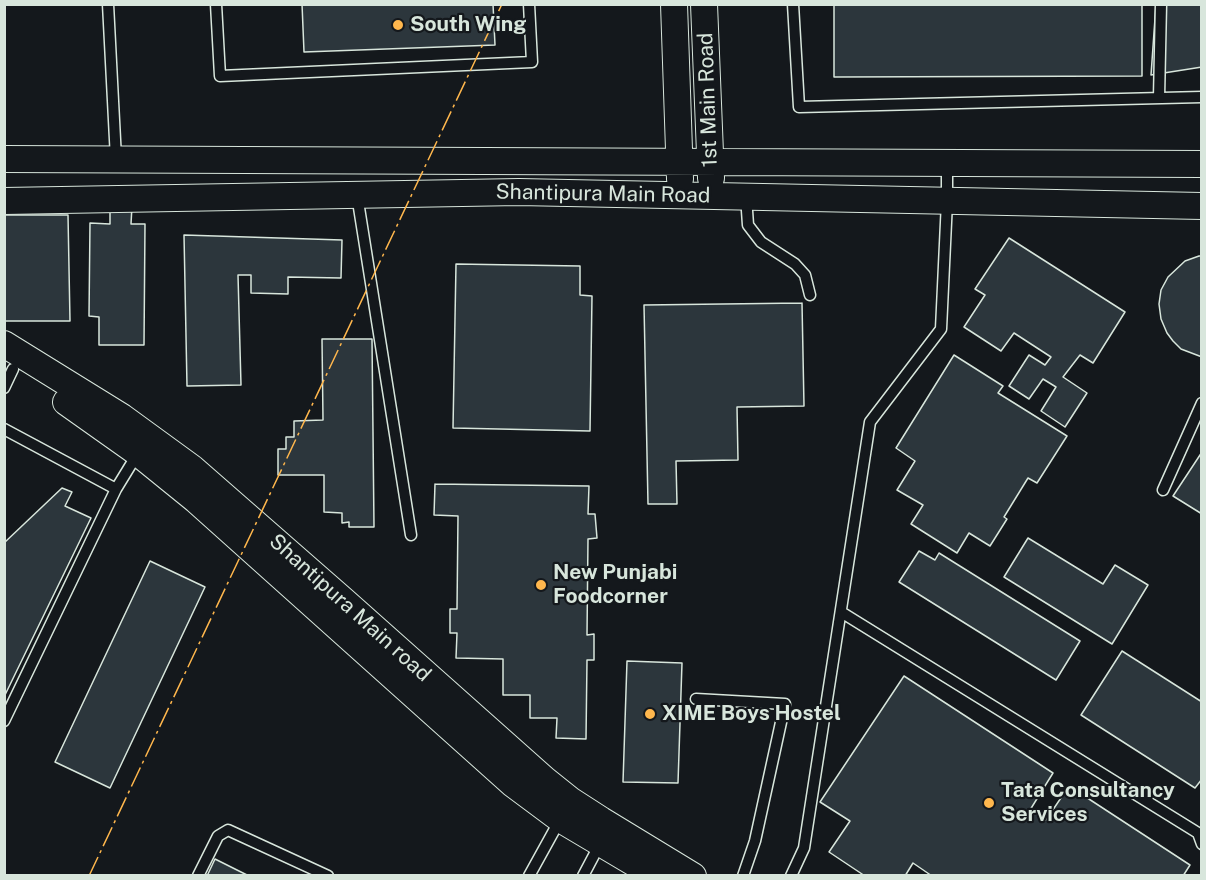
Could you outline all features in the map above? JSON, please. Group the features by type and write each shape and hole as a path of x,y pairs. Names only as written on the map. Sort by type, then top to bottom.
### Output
{"street":[{"name":"1st Main Road","path":"674,4 681,195"},
{"name":"1st Main Road","path":"704,4 712,196"},
{"path":"4,159 1202,164"},
{"name":"Shantipura Main Road","path":"4,201 519,192 1202,206"},
{"name":"Shantipura Main road","path":"4,344 122,417 192,468 485,728 565,809"},
{"name":"Shantipura Main Road","path":"7,373 86,415 138,453 195,500 513,784 565,809 605,835 656,876"},
{"path":"605,835 693,876"}],"lane":[{"path":"108,4 117,159"},
{"path":"216,4 220,76 532,62 529,4"},
{"path":"793,4 799,107 1202,97"},
{"path":"1159,98 1161,4"},
{"path":"791,876 804,848 870,422 941,329 947,162"},
{"path":"357,194 411,535"},
{"path":"746,196 748,225 761,242 795,264 805,275 810,294"},
{"path":"1163,490 1202,403"},
{"path":"4,429 116,489"},
{"path":"4,721 116,489 138,453"},
{"path":"841,612 1200,835"},
{"path":"696,699 784,704 755,841 743,876"},
{"path":"529,876 565,809"},
{"path":"198,876 218,836 228,830 327,876"},
{"path":"583,876 605,835"}],"building":[{"name":"South Wing","path":"302,4 493,4 495,45 304,52"},
{"path":"834,4 1142,4 1142,76 834,77"},
{"path":"1156,4 1202,4 1202,67 1151,75"},
{"path":"110,206 132,206 131,224 145,224 144,345 99,345 99,317 89,316 90,223 110,224"},
{"path":"4,215 68,215 70,321 4,321"},
{"path":"184,235 342,240 341,278 288,277 288,294 251,293 251,275 238,275 241,385 187,386"},
{"path":"1009,238 1125,312 1093,363 1080,355 1063,377 1087,393 1065,427 1041,411 1056,387 1043,379 1029,399 1009,386 1029,355 1045,365 1051,357 1014,333 1001,351 964,327 985,295 975,289"},
{"path":"1202,256 1202,357 1181,349 1173,341 1161,319 1159,304 1161,290 1168,277 1185,261"},
{"path":"456,264 580,266 580,295 592,296 590,431 453,428"},
{"path":"802,303 804,406 737,407 738,460 676,461 677,504 648,504 644,305"},
{"path":"322,339 372,339 374,527 349,527 349,522 342,523 342,513 324,512 324,475 278,475 278,449 286,449 286,437 294,437 294,421 323,420"},
{"path":"954,355 1003,386 998,393 1067,436 1037,483 1028,478 1004,517 1007,519 990,546 969,533 957,553 911,524 923,505 897,490 915,461 896,448"},
{"path":"1202,452 1202,514 1173,496"},
{"path":"435,484 589,486 588,514 595,514 597,538 588,539 587,635 594,634 594,660 587,660 586,739 556,738 557,718 530,718 530,695 503,695 503,659 456,658 457,633 450,633 450,609 457,609 458,516 434,515"},
{"path":"62,488 72,492 65,506 91,518 4,697 4,543"},
{"path":"1028,538 1103,584 1115,565 1148,585 1112,644 1004,577"},
{"path":"919,551 935,560 939,553 1080,641 1056,680 899,582"},
{"path":"150,561 205,587 110,788 55,762"},
{"path":"1122,651 1202,702 1202,779 1195,788 1081,715"},
{"path":"627,661 682,663 678,783 623,782"},
{"path":"904,676 1053,773 1030,810 1046,820 1069,786 1190,865 1183,876 932,876 913,863 905,876 865,876 829,852 850,821 820,802"},
{"path":"215,859 249,876 207,876"}],"power":[{"path":"89,876 502,4"}],"place":[{"name":"South Wing","path":"398,25"},
{"name":"New Punjabi Foodcorner","path":"541,585"},
{"name":"XIME Boys Hostel","path":"650,714"},
{"name":"Tata Consultancy Services","path":"989,803"}]}
